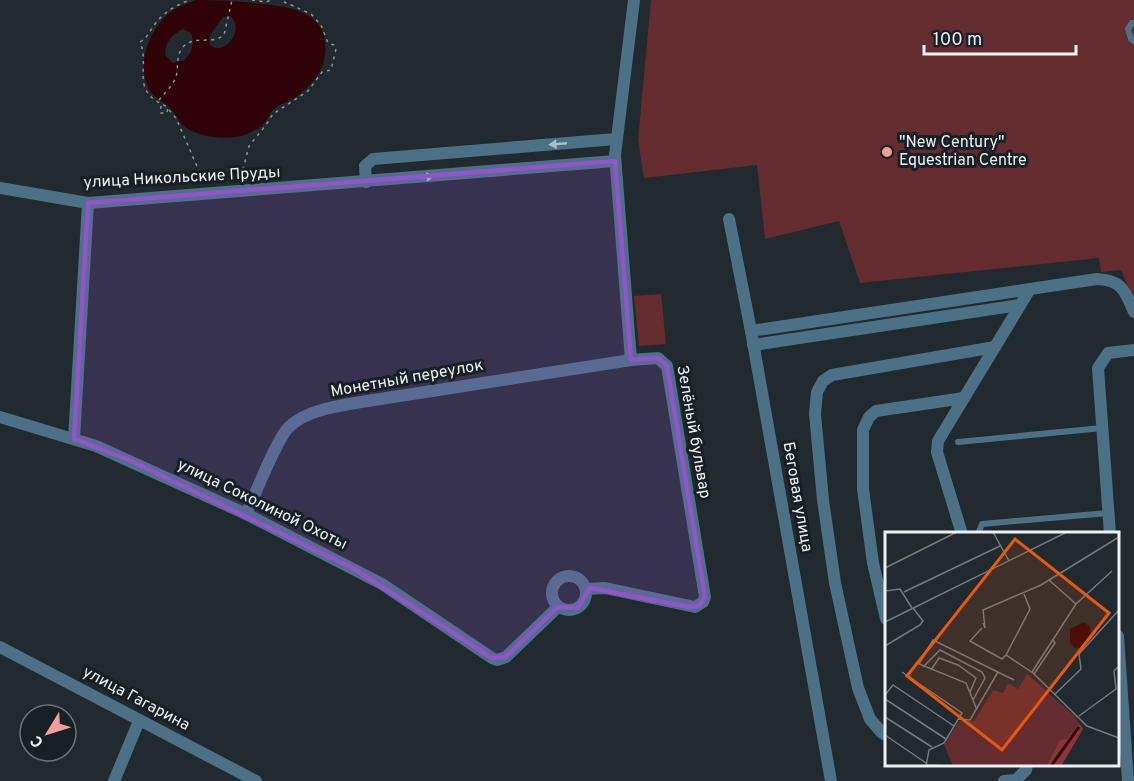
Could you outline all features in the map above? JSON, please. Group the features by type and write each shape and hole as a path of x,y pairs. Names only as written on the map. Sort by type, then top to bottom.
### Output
{"street":[{"path":"631,360 615,161 634,0"},
{"path":"366,182 365,166 373,159 616,139"},
{"name":"улица Никольские Пруды","path":"0,188 88,202 615,161"},
{"path":"74,439 88,202"},
{"name":"Беговая улица","path":"729,219 831,781"},
{"path":"751,331 1097,279 1108,279 1120,285 1134,312"},
{"path":"961,532 937,452 938,441 1030,289"},
{"path":"753,345 1020,305"},
{"path":"885,734 870,719 858,688 835,583 823,500 815,414 817,392 823,381 832,375 995,347"},
{"path":"1110,532 1098,368 1108,353 1134,350"},
{"name":"Зелёный бульвар","path":"586,590 605,588 695,607 703,602 705,597 667,366 662,359 657,358 631,360"},
{"name":"Монетный переулок","path":"246,514 285,431 306,417 332,408 361,402 631,360"},
{"path":"885,615 873,563 863,489 863,430 869,417 876,411 964,398"},
{"name":"улица Соколиной Охоты","path":"0,417 74,439 129,460 246,514 382,584 497,660 506,657 558,607"},
{"path":"570,575 583,582 586,590 584,603 572,610 558,607 551,594 556,580 570,575"},
{"name":"улица Гагарина","path":"0,647 256,781"},
{"path":"1119,667 1121,730 1128,781"},
{"path":"114,781 139,721"},
{"path":"1004,781 1016,780 1026,770 1027,766"}],"lane":[{"path":"1134,23 1128,29 1134,41"},
{"path":"958,442 1102,428"},
{"path":"979,532 982,524 1108,513"}],"path":[{"path":"190,0 166,12 154,24 147,38 140,43 143,49 142,70 144,86 161,106 166,106 176,118 199,171 204,173 243,169 249,146 273,114 308,91 322,72 331,70 336,49 334,45 328,43 321,25 311,14 280,0"},
{"path":"159,100 176,77 176,63 183,48 193,40 219,39 224,35 232,0"},
{"path":"252,0 268,2 271,0"},
{"path":"161,106 159,109 162,114 169,111"}],"highlighted area":[{"path":"615,161 631,360 658,358 667,366 705,597 699,606 689,607 590,588 578,608 558,607 506,657 492,658 354,569 129,460 74,439 88,203"}],"shaded area":[{"path":"196,0 281,6 305,14 321,28 325,40 325,55 324,62 314,80 294,98 276,107 259,128 250,133 221,138 189,129 181,123 169,107 151,92 145,80 146,49 155,30 171,12","holes":["229,16 236,27 232,39 222,47 216,48 210,45 209,37 223,17","183,29 191,33 192,48 184,60 173,63 166,56 166,47 172,37"]},
{"name":"\"New Century\" Equestrian Centre","path":"651,0 1134,0 1134,300 1121,270 1101,272 1099,258 860,283 839,221 765,239 757,165 644,178 638,140"},
{"path":"661,294 666,344 639,346 634,296"}],"place":[{"name":"\"New Century\" Equestrian Centre","path":"887,152"}]}
